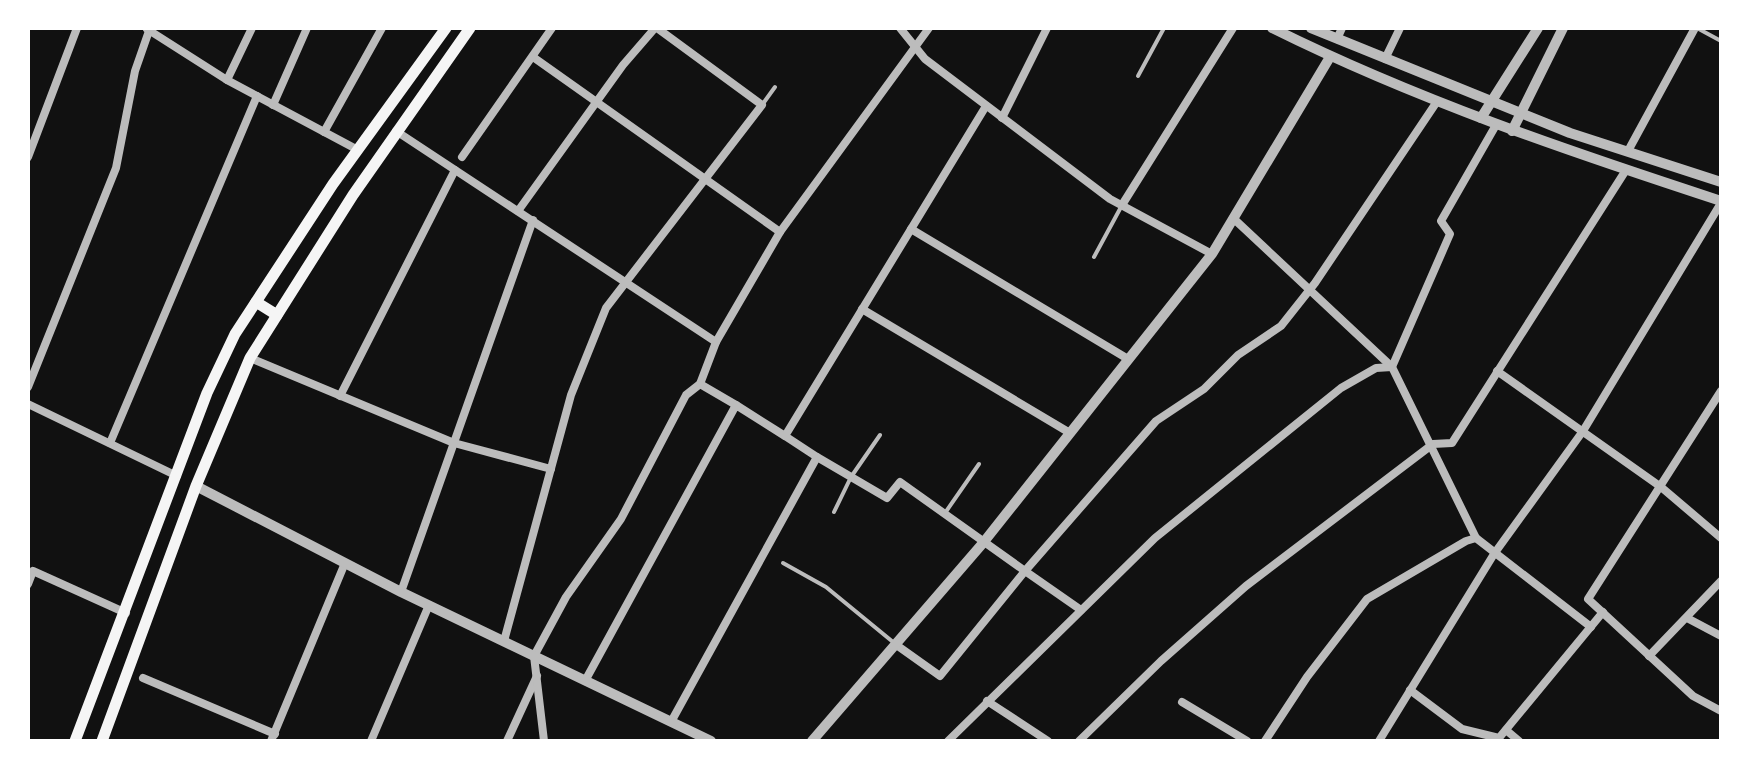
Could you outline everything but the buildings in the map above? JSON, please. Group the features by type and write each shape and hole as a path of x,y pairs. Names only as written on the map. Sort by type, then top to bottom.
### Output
{"main road":[{"path":"75,741 207,393 235,334 358,150 446,28"},
{"path":"102,741 196,486 250,358 396,131 470,28"},
{"path":"256,302 277,315"}],"street":[{"path":"28,157 77,28"},
{"path":"227,80 252,28"},
{"path":"273,105 307,28"},
{"path":"324,132 382,28"},
{"path":"462,157 552,28"},
{"path":"504,641 571,395 606,308 762,105 656,28 597,100 518,211"},
{"path":"900,28 925,59 1122,205 1212,254"},
{"path":"544,741 534,656 566,597 621,519 686,395 700,384 716,342 780,232 929,28"},
{"path":"1002,118 1047,28"},
{"path":"1122,205 1233,28"},
{"path":"1272,28 1436,103 1721,202 1583,431 1494,554 1379,741"},
{"path":"1311,28 1521,112 1721,182"},
{"path":"1337,39 1342,28"},
{"path":"1385,59 1400,28"},
{"path":"1481,118 1538,28"},
{"path":"1512,131 1563,28"},
{"path":"1628,151 1696,28"},
{"path":"28,387 116,168 135,71 148,29 227,80 358,150"},
{"path":"533,57 780,232"},
{"path":"812,741 983,543 1212,254 1330,57"},
{"path":"110,443 257,96"},
{"path":"895,644 940,676 1025,571 1156,421 1204,389 1238,355 1281,326 1310,289 1436,103"},
{"path":"785,436 986,106"},
{"path":"1392,367 1450,234 1441,221 1496,125"},
{"path":"396,131 716,342"},
{"path":"340,396 455,170"},
{"path":"1079,741 1161,661 1246,586 1433,444 1452,443 1626,170"},
{"path":"1233,218 1392,367 1433,444 1476,538 1591,627"},
{"path":"401,592 533,220"},
{"path":"911,229 1128,359"},
{"path":"862,309 1070,433"},
{"path":"250,358 454,443 551,469"},
{"path":"948,741 1155,538 1341,388 1376,368 1392,367"},
{"path":"1497,371 1661,487 1721,538"},
{"path":"700,384 887,498 900,482 1081,610"},
{"path":"1721,391 1588,599 1693,696 1721,711"},
{"path":"28,404 177,476"},
{"path":"585,681 736,405"},
{"path":"671,722 817,457"},
{"path":"196,486 401,592 711,741"},
{"path":"1265,741 1307,677 1367,599 1476,538"},
{"path":"143,678 273,737 345,563"},
{"path":"28,584 33,571 126,613"},
{"path":"1649,656 1721,581"},
{"path":"371,741 429,605"},
{"path":"1410,690 1462,729 1499,738 1603,612"},
{"path":"1687,618 1721,636"},
{"path":"507,741 537,676"},
{"path":"987,701 1048,741"},
{"path":"1182,702 1247,741"},
{"path":"1506,730 1519,741"}],"lane":[{"path":"1138,76 1164,28"},
{"path":"1696,28 1721,41"},
{"path":"762,105 775,87"},
{"path":"1094,257 1122,205"},
{"path":"834,512 851,477 880,435"},
{"path":"944,515 979,464"},
{"path":"783,563 826,587 895,644"}]}
